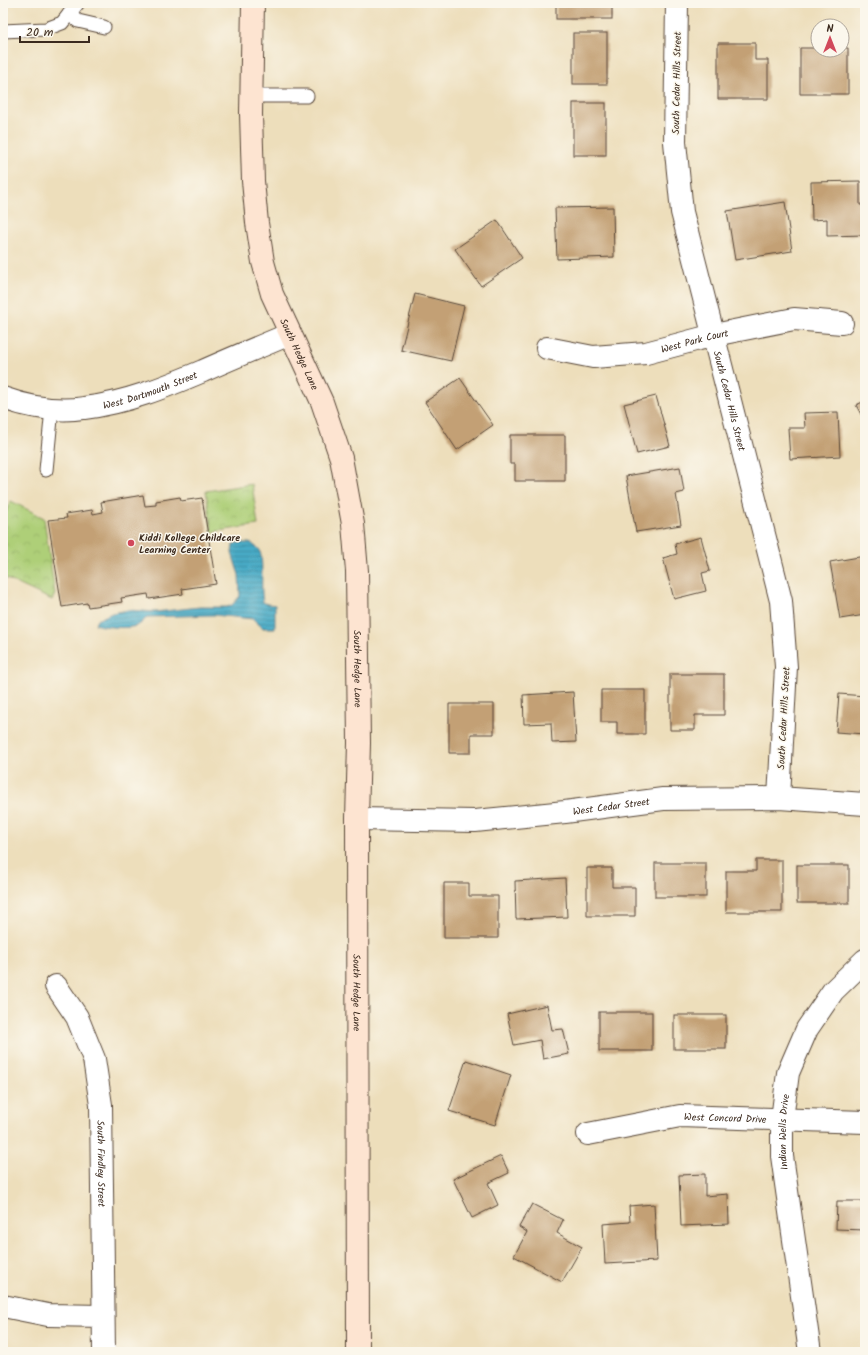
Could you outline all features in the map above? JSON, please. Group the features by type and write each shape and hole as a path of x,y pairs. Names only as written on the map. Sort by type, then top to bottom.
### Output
{"street":[{"name":"South Hedge Lane","path":"253,3 253,181 257,224 263,262 272,294 322,402 341,458 353,524 357,571 359,743 358,1352"},
{"name":"South Cedar Hills Street","path":"677,3 675,142 682,212 781,601 786,667 779,798"},
{"name":"West Park Court","path":"547,348 593,357 646,353 714,335 794,319 842,324"},
{"name":"West Dartmouth Street","path":"3,398 19,404 52,408 83,408 115,402 159,389 290,334"},
{"name":"West Cedar Street","path":"358,819 475,821 565,812 663,799 779,798 865,804"},
{"name":"Indian Wells Drive","path":"810,1352 782,1156 782,1119 788,1073 807,1029 833,991 865,960"},
{"name":"South Findley Street","path":"56,986 77,1017 94,1059 101,1105 104,1352"},
{"name":"West Concord Drive","path":"588,1134 680,1116 865,1122"},
{"path":"3,1306 48,1315 103,1316"}],"lane":[{"path":"3,31 46,29 62,23 78,3"},
{"path":"69,14 78,21 104,27"},
{"path":"252,96 307,96"},
{"path":"46,470 52,408"}],"green space":[{"path":"252,484 258,525 212,532 206,491"},
{"path":"11,501 44,518 55,594 52,600 3,577 3,517"}],"water":[{"path":"236,543 251,543 260,550 262,563 263,602 275,605 275,628 263,628 253,619 214,615 147,617 140,624 131,627 111,627 95,624 97,620 112,613 129,610 155,612 200,607 227,607 232,605 240,596 239,575 232,553 233,545"}],"building":[{"path":"556,3 612,3 612,19 556,19"},
{"path":"573,33 607,33 607,84 573,84"},
{"path":"718,43 755,43 755,60 768,60 768,99 718,99"},
{"path":"800,48 810,48 810,58 848,58 848,94 800,94"},
{"path":"573,103 606,103 606,155 573,155"},
{"path":"860,181 860,205 865,205 865,235 827,236 827,219 812,220 811,182"},
{"path":"785,202 792,251 735,260 727,211"},
{"path":"613,207 614,257 557,259 555,208"},
{"path":"497,220 522,258 481,286 455,249"},
{"path":"415,294 464,306 451,361 401,350"},
{"path":"460,378 493,425 457,450 425,402"},
{"path":"656,396 670,446 637,454 624,404"},
{"path":"865,401 865,422 856,405"},
{"path":"838,412 840,456 790,459 788,428 805,428 804,413"},
{"path":"510,435 565,435 565,481 515,481 515,464 510,464"},
{"path":"680,467 684,492 676,494 681,525 636,532 626,476"},
{"name":"Kiddi Kollege Childcare Learning Center","path":"143,495 145,506 156,505 156,501 180,497 181,501 202,498 216,584 182,589 183,594 149,599 148,594 121,598 122,602 88,607 87,603 62,607 48,520 67,518 66,514 92,510 93,514 103,512 101,502"},
{"path":"701,537 710,571 702,573 706,591 674,599 663,558 677,554 675,544"},
{"path":"865,556 865,615 840,619 830,562"},
{"path":"670,674 724,674 724,715 695,715 695,730 670,730"},
{"path":"601,690 645,690 645,734 617,734 617,722 601,722"},
{"path":"573,692 576,742 552,743 551,723 524,724 523,695"},
{"path":"839,694 865,696 865,734 836,732"},
{"path":"449,704 494,704 494,734 471,734 471,753 449,753"},
{"path":"756,860 782,860 782,912 726,912 726,871 756,871"},
{"path":"655,863 706,863 706,897 655,897"},
{"path":"797,865 849,865 849,903 797,903"},
{"path":"587,868 612,868 612,887 635,887 635,916 587,916"},
{"path":"565,878 567,917 516,919 515,881"},
{"path":"444,883 469,883 469,896 498,896 498,938 444,938"},
{"path":"547,1005 552,1030 563,1029 569,1054 543,1059 540,1040 514,1045 507,1014"},
{"path":"599,1012 652,1012 652,1051 599,1051"},
{"path":"674,1015 726,1015 726,1049 674,1049"},
{"path":"466,1060 511,1075 495,1125 449,1111"},
{"path":"501,1156 509,1173 488,1183 498,1205 472,1218 453,1179"},
{"path":"705,1174 705,1196 728,1194 729,1224 681,1226 679,1175"},
{"path":"837,1201 865,1201 865,1230 836,1229"},
{"path":"532,1204 563,1220 557,1233 582,1247 562,1282 514,1256 527,1232 519,1227"},
{"path":"654,1204 657,1261 605,1264 603,1224 630,1222 629,1206"}],"place":[{"name":"Kiddi Kollege Childcare Learning Center","path":"131,543"}]}
